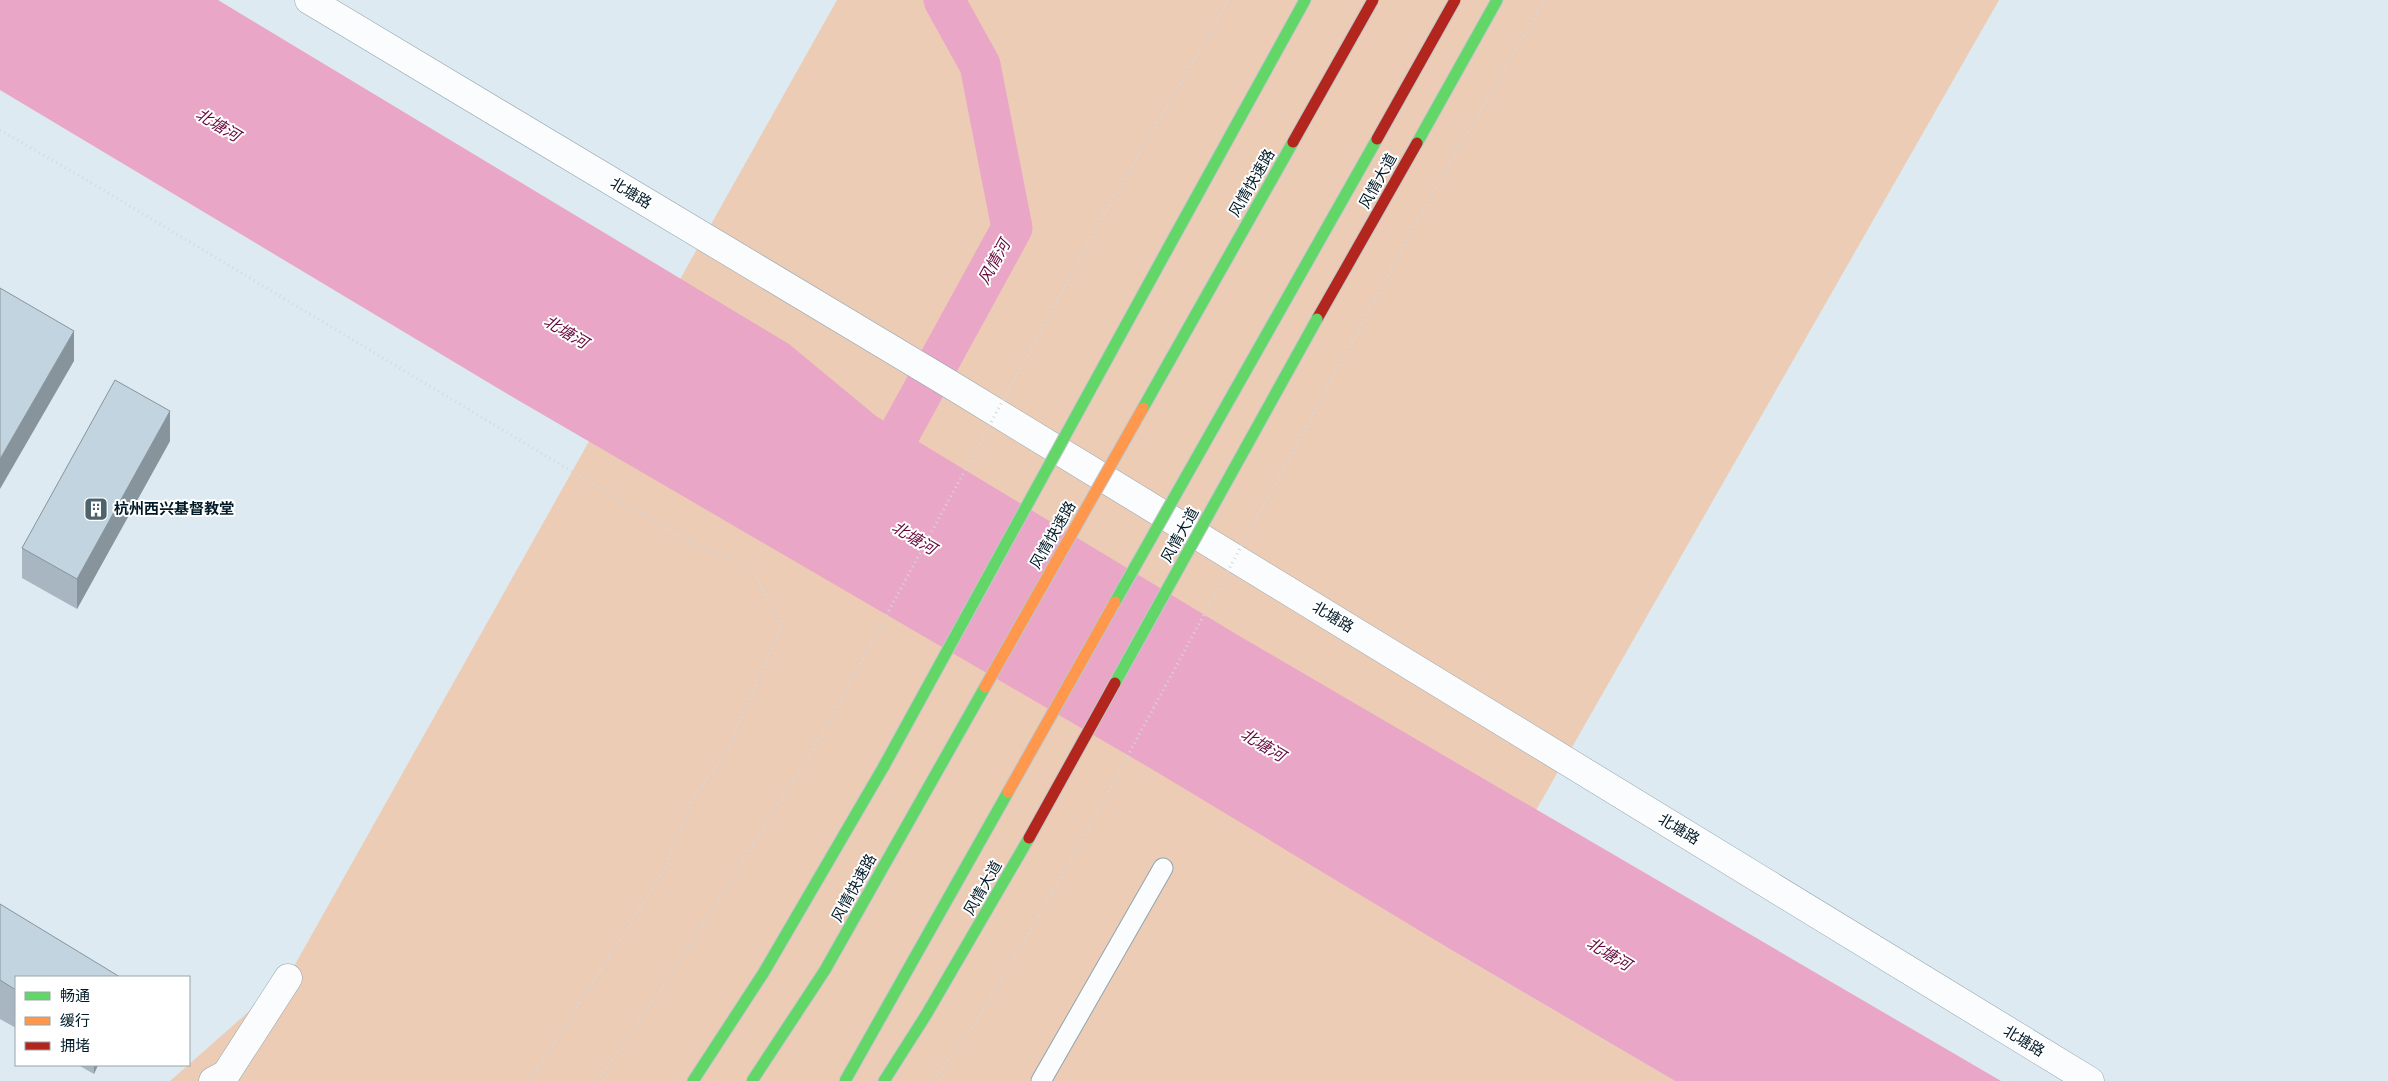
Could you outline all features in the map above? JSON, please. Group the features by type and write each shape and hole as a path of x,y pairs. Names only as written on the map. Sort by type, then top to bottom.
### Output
{"main road":[{"path":"693,1081 764,972 884,766 1305,0"},
{"name":"风情快速路","path":"752,1081 824,970 1373,0"},
{"path":"845,1081 1455,0"},
{"name":"风情大道","path":"884,1081 931,1007 1029,838 1317,319 1498,0"}],"street":[{"name":"北塘路","path":"309,0 953,386 2090,1081"},
{"path":"213,1081 226,1074 288,978"}],"lane":[{"path":"1041,1081 1163,868"}],"path":[{"path":"598,1081 684,956 822,734 1104,214 1229,0"},
{"path":"934,1081 983,1011 1070,862 1436,187 1544,0"},
{"path":"0,130 672,531 752,569 782,625 727,750 693,798 665,869 528,1081"}],"shaded area":[{"path":"837,0 1999,0 1455,952 1675,1081 170,1081 187,1066 190,1066 190,1063 288,977"}],"water":[{"name":"北塘河","path":"0,0 218,0 789,344 876,416 1236,634 2001,1081 1675,1081 1455,952 1155,771 516,399 0,90"}],"building":[{"path":"0,288 74,331 0,459"},
{"name":"杭州西兴基督教堂","path":"115,380 170,411 77,579 22,548"},
{"path":"0,904 118,976 15,976 15,989 0,980"}],"waterway":[{"name":"风情河","path":"873,482 1012,228 980,65 944,0"}],"traffic: fast":[{"path":"1167,250 1305,0"},
{"path":"1417,143 1497,0"},
{"path":"1115,602 1377,139"},
{"path":"1143,408 1293,142"},
{"path":"884,766 1167,250"},
{"path":"1115,683 1317,319"},
{"path":"752,1081 825,970 985,687"},
{"path":"693,1081 764,972 884,766"},
{"path":"845,1081 1008,792"},
{"path":"884,1081 926,1015 1029,838"}],"traffic: jam":[{"path":"1293,142 1373,0"},
{"path":"1377,139 1455,0"},
{"path":"1317,319 1417,143"},
{"path":"1029,838 1115,683"}],"traffic: slow":[{"path":"985,687 1143,408"},
{"path":"1008,792 1115,602"}],"place":[{"name":"杭州西兴基督教堂","path":"96,509"}]}
